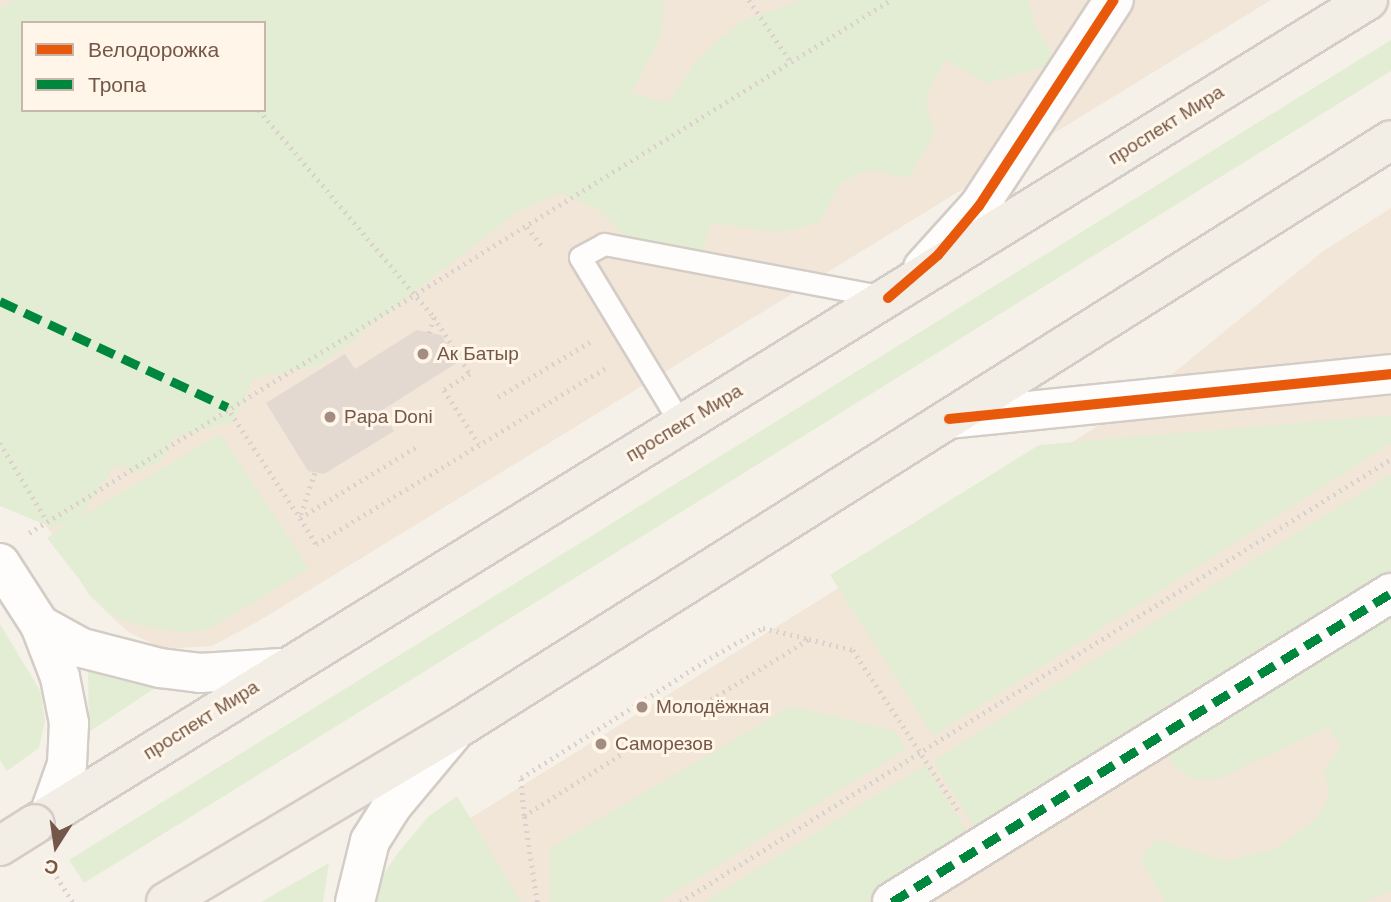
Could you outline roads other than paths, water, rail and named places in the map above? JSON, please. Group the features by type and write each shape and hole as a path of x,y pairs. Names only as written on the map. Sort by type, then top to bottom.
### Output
{"main road":[{"name":"проспект Мира","path":"0,846 282,668 888,298 1368,0"},
{"path":"166,902 455,730 1391,140"}],"street":[{"path":"888,298 938,255 979,206 1114,0"},
{"path":"949,419 1391,374"},
{"path":"12,550 60,677 69,723 67,764 42,820"},
{"path":"892,902 1391,593"},
{"path":"40,625 82,648 160,668 200,673 282,668"},
{"path":"355,902 370,841 391,807 455,730"}],"lane":[{"path":"681,424 580,257 604,244 888,298"}],"place":[{"name":"Ак Батыр","path":"423,354"},
{"name":"Papa Doni","path":"330,417"},
{"name":"Молодёжная","path":"642,707"},
{"name":"Саморезов","path":"601,744"}]}
